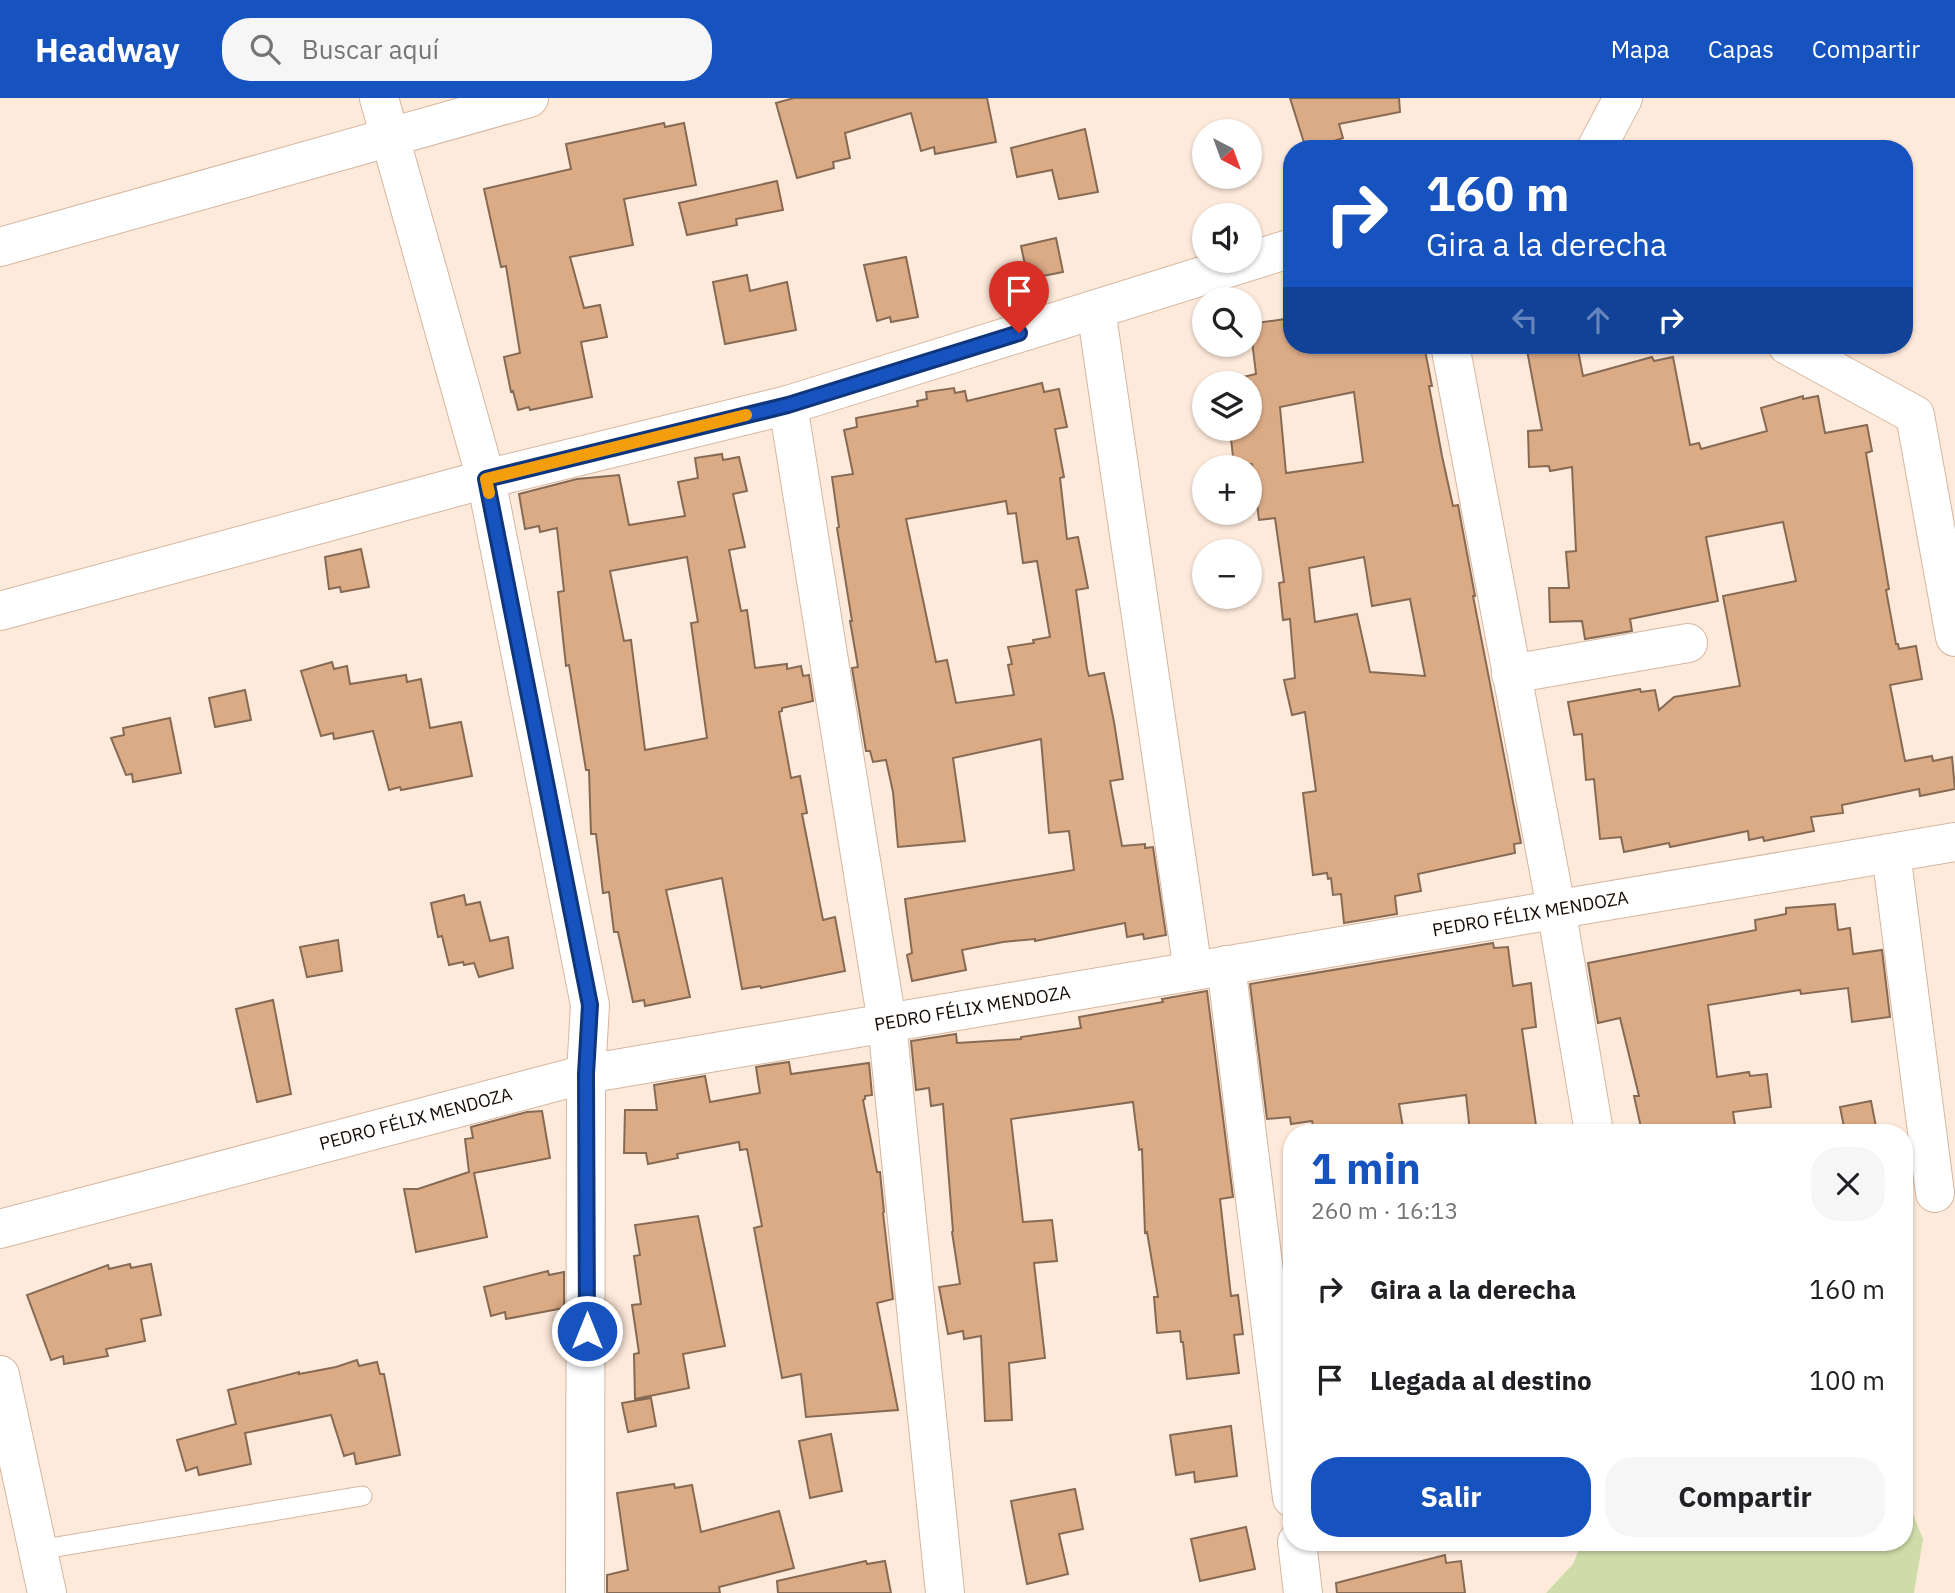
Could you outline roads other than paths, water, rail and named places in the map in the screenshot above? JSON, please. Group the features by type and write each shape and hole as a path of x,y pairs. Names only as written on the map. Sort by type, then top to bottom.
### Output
{"street":[{"path":"379,98 486,479 590,1005 586,1074 585,1593"},
{"path":"0,247 529,98"},
{"path":"1601,140 1623,98"},
{"path":"0,611 486,479 788,405 1283,251"},
{"path":"1096,309 1209,968 1283,1441"},
{"path":"1452,354 1556,908 1593,1124"},
{"path":"1803,354 1915,415 1955,638"},
{"path":"788,405 887,1023 945,1593"},
{"path":"1511,674 1688,643"},
{"name":"PEDRO FÉLIX MENDOZA","path":"0,1229 586,1074 1955,842"},
{"path":"1891,853 1935,1193"},
{"path":"0,1375 47,1593"},
{"path":"1298,1551 1303,1593"}],"lane":[{"path":"38,1550 362,1496"}]}
